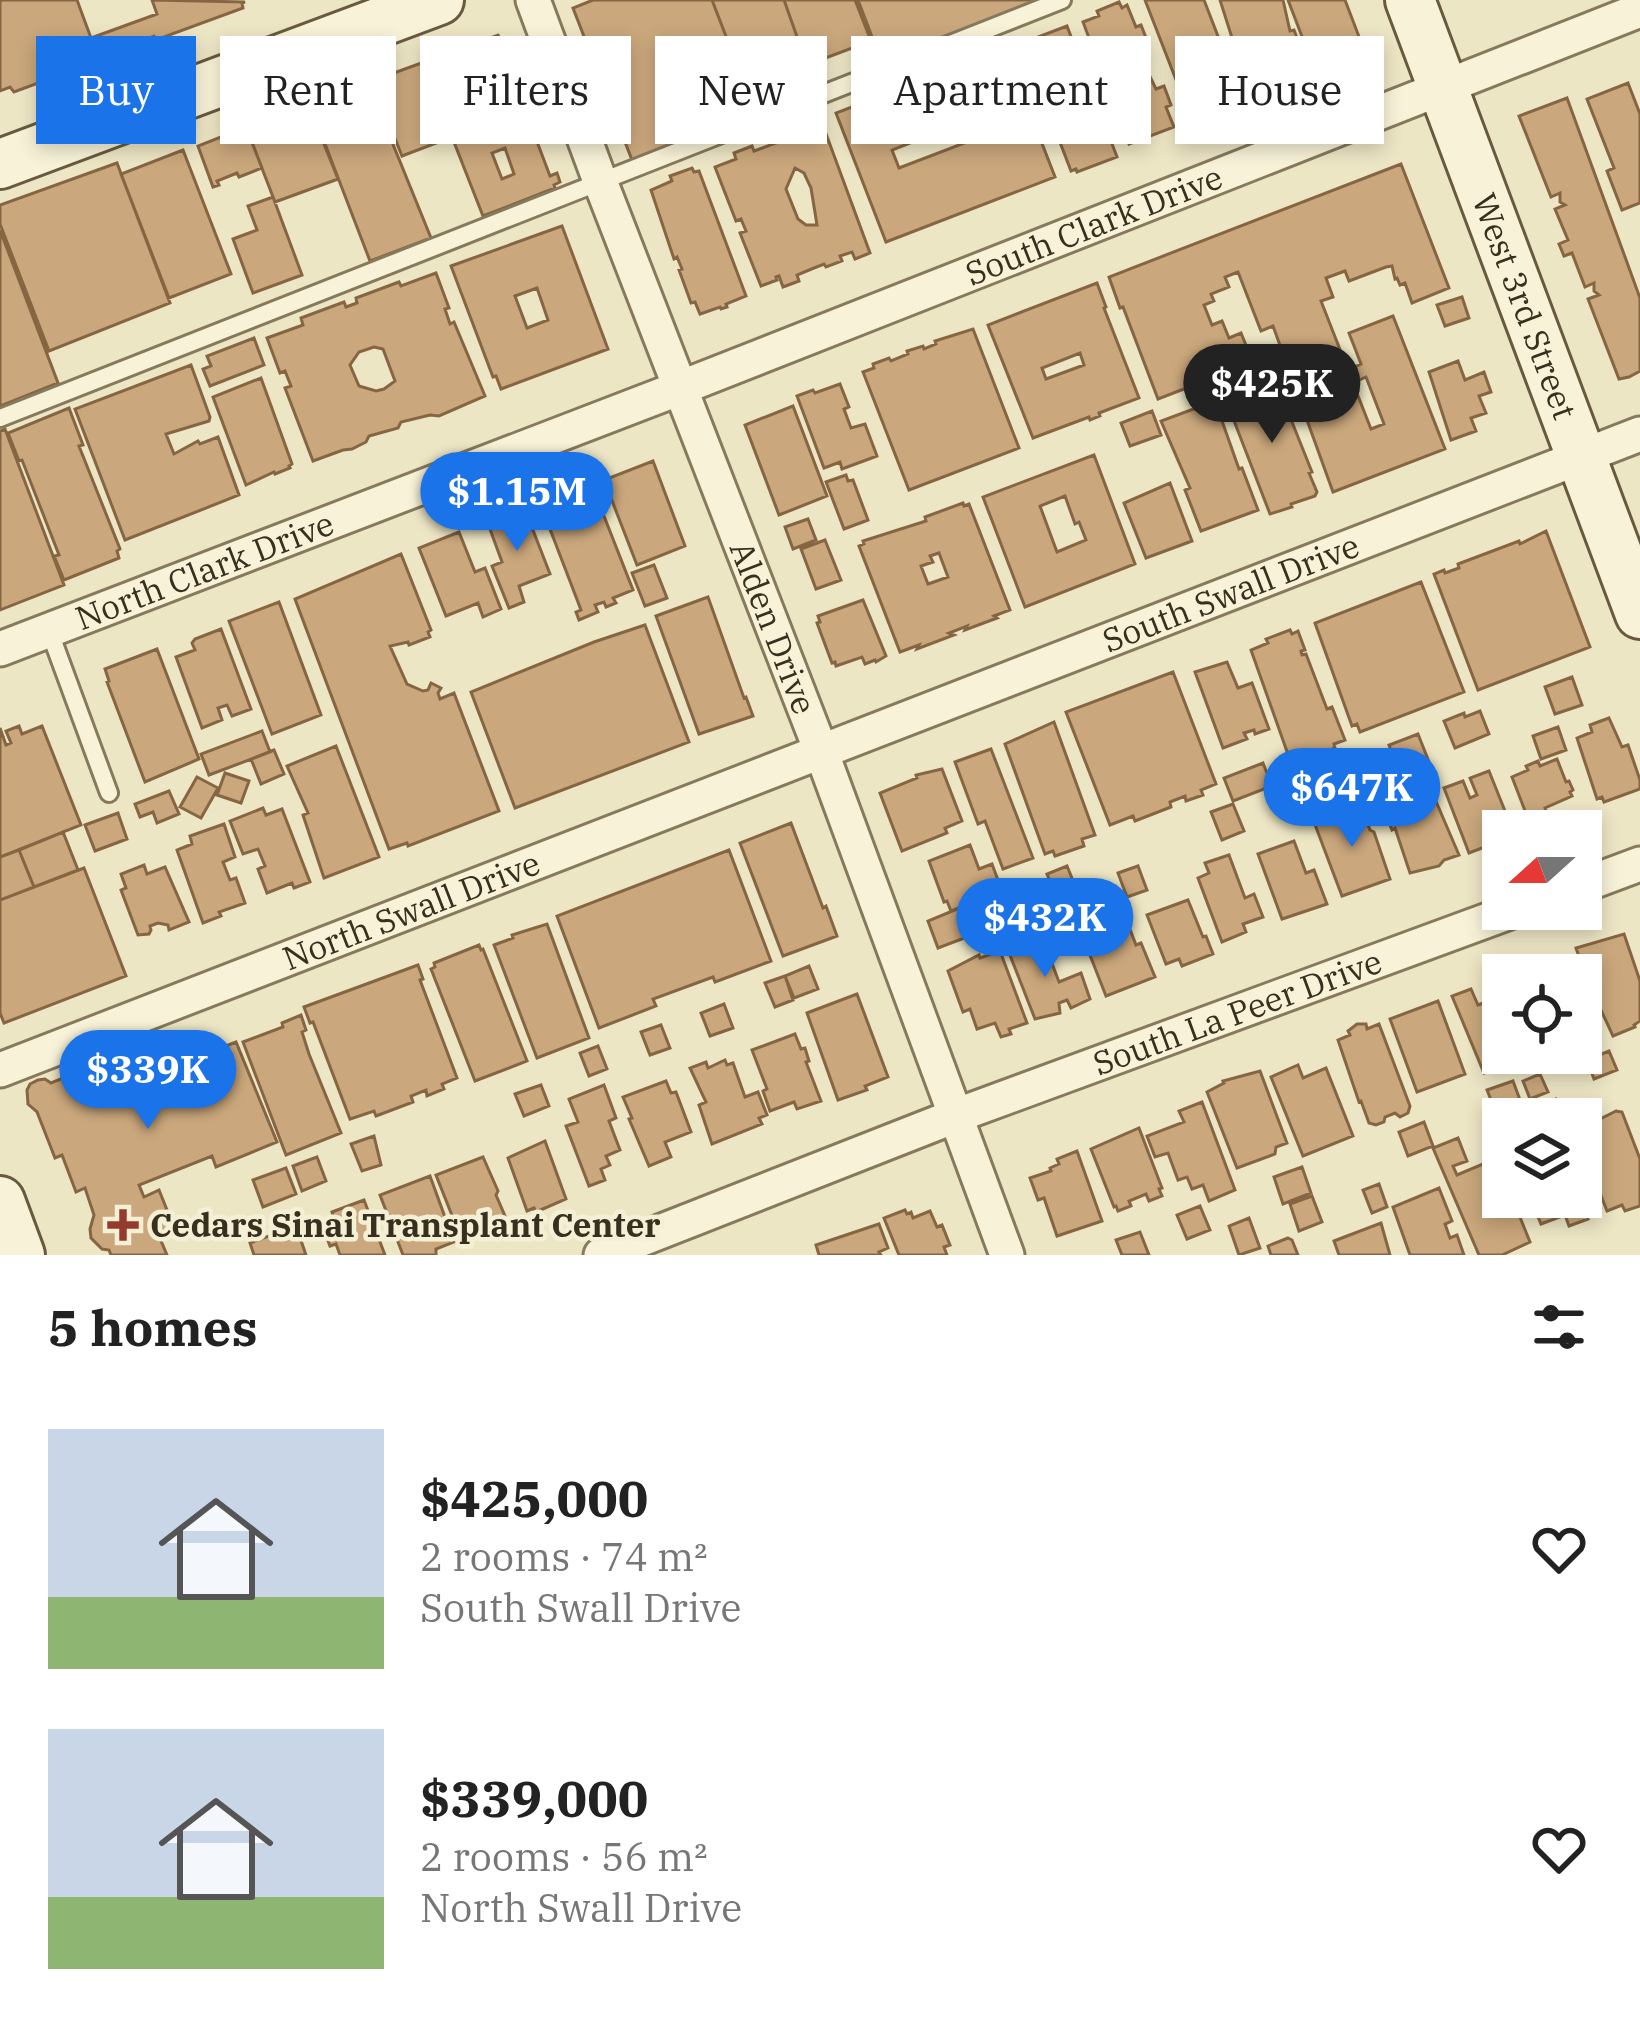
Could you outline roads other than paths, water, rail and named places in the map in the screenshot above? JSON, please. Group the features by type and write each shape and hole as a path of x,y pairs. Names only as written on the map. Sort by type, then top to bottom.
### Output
{"street":[{"path":"0,164 440,0"},
{"name":"Alden Drive","path":"532,0 821,751 1007,1255"},
{"name":"West 3rd Street","path":"1410,0 1640,614"},
{"name":"South Clark Drive","path":"680,388 1640,10"},
{"name":"North Clark Drive","path":"0,649 680,388"},
{"name":"South Swall Drive","path":"821,751 1640,434"},
{"name":"North Swall Drive","path":"0,1070 821,751"},
{"path":"1602,878 1640,864"},
{"name":"South La Peer Drive","path":"601,1255 955,1116 1482,922"},
{"path":"0,1201 20,1255"}],"lane":[{"path":"0,418 1062,0"},
{"path":"49,630 109,794"}],"place":[{"name":"Cedars Sinai Transplant Center","path":"123,1225"}]}
